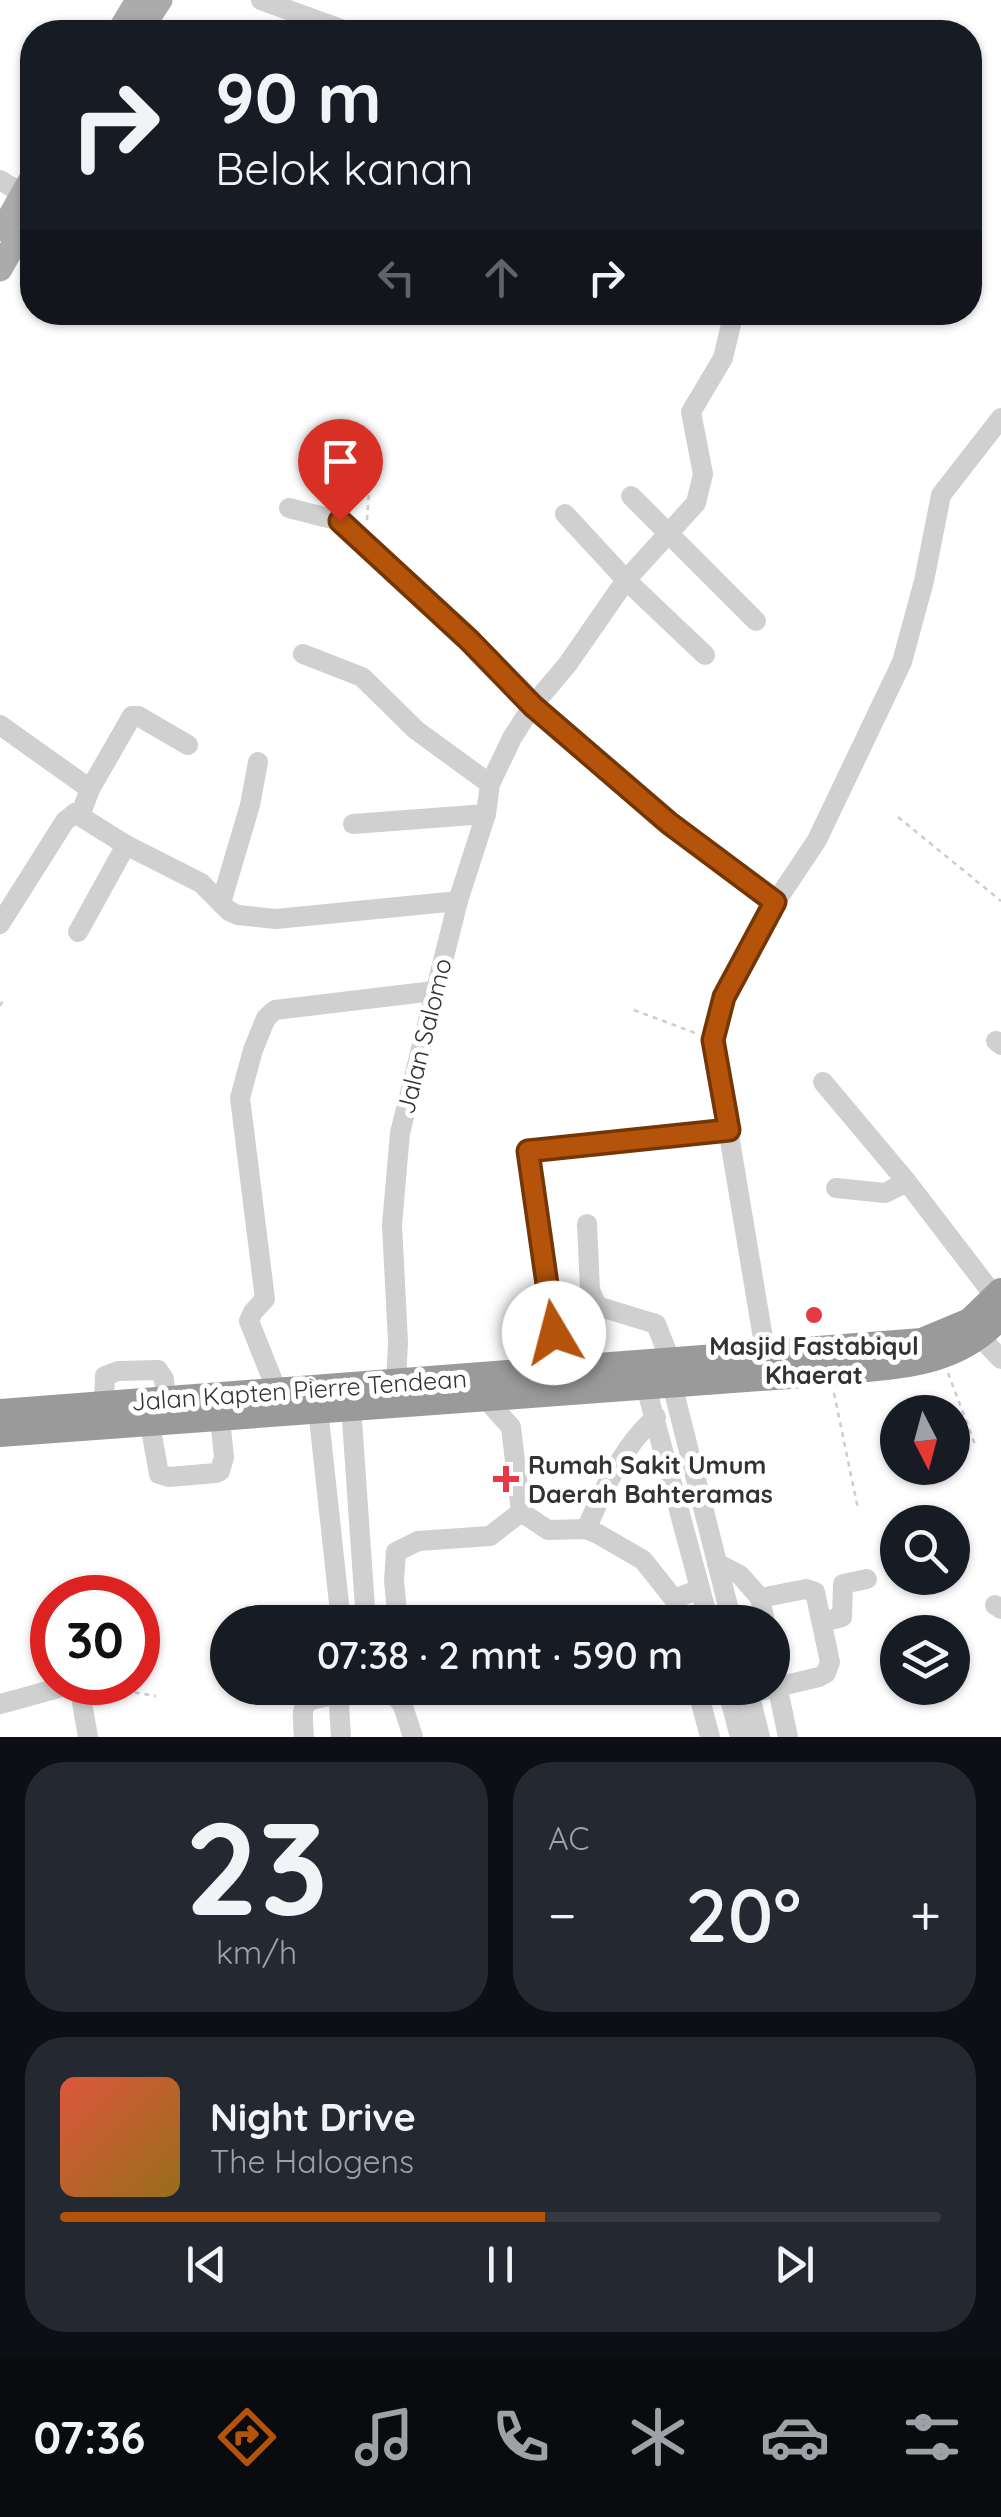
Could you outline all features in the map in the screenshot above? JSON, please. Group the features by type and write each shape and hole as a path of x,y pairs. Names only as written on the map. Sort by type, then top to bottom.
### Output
{"highway":[{"name":"Jalan Kapten Pierre Tendean","path":"0,1412 104,1406 220,1419 335,1402 534,1394 766,1356 922,1342 970,1322 999,1302"},
{"name":"Jalan Kapten Pierre Tendean","path":"0,1434 277,1391 335,1402 396,1383 559,1370 660,1376 829,1372 942,1358 980,1337 999,1302"}],"main road":[{"path":"0,234 20,207"},
{"path":"0,269 20,218"}],"street":[{"path":"260,0 316,20"},
{"name":"Jalan Salomo","path":"396,1383 398,1330 392,1236 403,1113 458,901 486,814 490,784 533,706 567,666 626,580 696,503 703,474 691,412 722,358 731,325"},
{"path":"766,1356 713,1040 724,997 775,902 817,840 902,662 924,581 941,495 1001,418"},
{"path":"632,496 756,621"},
{"path":"289,508 340,521 469,640 533,706 669,823 775,902"},
{"path":"565,514 626,580 705,655"},
{"path":"303,654 362,677 416,730 490,784"},
{"path":"80,816 90,789 132,716 188,745"},
{"path":"0,725 90,789"},
{"path":"221,903 258,762"},
{"path":"0,924 72,814 202,883 238,915 276,918 458,901"},
{"path":"352,824 486,814"},
{"path":"78,932 126,846"},
{"path":"277,1391 249,1321 265,1299 240,1098 253,1050 266,1018 276,1010 434,991"},
{"path":"822,1082 907,1182 999,1302"},
{"path":"559,1370 528,1151 729,1130"},
{"path":"836,1188 884,1193 907,1182"},
{"path":"586,1224 590,1290 597,1306 656,1324 660,1376 656,1418 704,1605"},
{"path":"980,1337 1001,1359"},
{"path":"660,1376 728,1605"},
{"path":"511,1427 534,1394"},
{"path":"485,1398 511,1427 521,1512 548,1530 586,1529 643,1560 676,1605"},
{"path":"335,1402 340,1605"},
{"path":"335,1402 364,1605"},
{"path":"158,1412 159,1474 184,1476 220,1471 224,1457 220,1419"},
{"path":"586,1529 620,1458 640,1431 656,1418"},
{"path":"396,1605 396,1552 418,1541 490,1536 521,1512"},
{"path":"717,1562 740,1576 761,1605"},
{"path":"823,1622 842,1617 843,1584 868,1579"},
{"path":"674,1599 700,1589"},
{"path":"760,1598 811,1590 817,1595 830,1662 826,1673 790,1683"},
{"path":"0,1704 30,1695"},
{"path":"83,1705 88,1737"},
{"path":"303,1705 304,1737"},
{"path":"339,1705 341,1737"},
{"path":"405,1705 413,1737"},
{"path":"702,1705 710,1737"},
{"path":"739,1705 740,1737"},
{"path":"745,1705 760,1737"},
{"path":"781,1705 788,1737"}],"path":[{"path":"364,546 369,490"},
{"path":"898,817 1001,902"},
{"path":"0,1006 3,1000"},
{"path":"634,1010 713,1040"},
{"path":"942,1358 976,1446"},
{"path":"829,1372 858,1509"}],"place":[{"name":"Masjid Fastabiqul Khaerat","path":"814,1315"},
{"name":"Rumah Sakit Umum Daerah Bahteramas","path":"506,1479"}],"route":[{"path":"340,521 469,640 533,706 669,823 775,902 724,997 713,1040 729,1130 528,1151 554,1333"}]}
